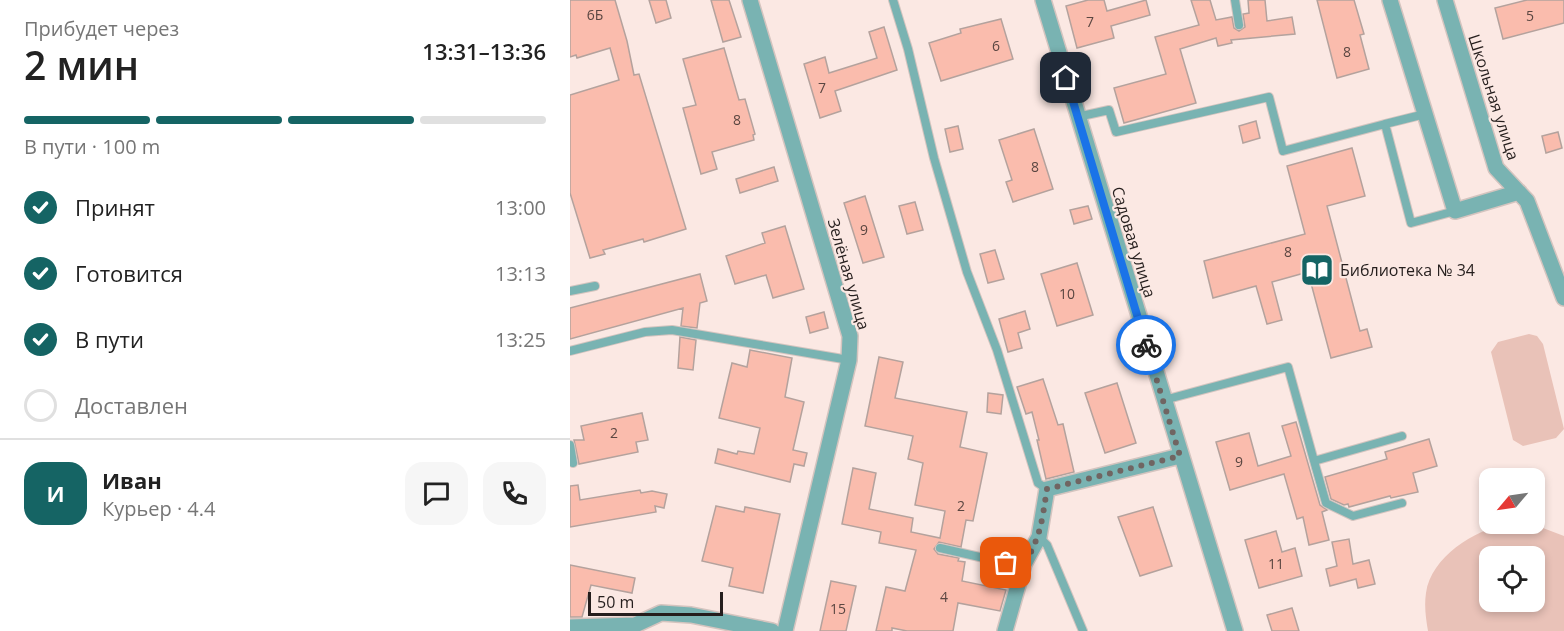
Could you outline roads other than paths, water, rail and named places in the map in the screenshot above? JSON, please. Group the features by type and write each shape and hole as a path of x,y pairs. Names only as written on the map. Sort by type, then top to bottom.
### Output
{"street":[{"name":"Зелёная улица","path":"750,0 850,336 849,360 785,631"},
{"name":"Садовая улица","path":"1043,0 1234,631"},
{"path":"1390,0 1455,210 1518,192"},
{"name":"Школьная улица","path":"1444,0 1496,168 1527,201 1564,298"},
{"path":"1005,631 1024,564 1039,537 1047,489 1180,456"},
{"path":"570,627 635,625 661,613 691,615 772,631"}],"lane":[{"path":"892,0 908,49 934,158 967,272 997,350 1038,483 1047,489"},
{"path":"1235,0 1239,25"},
{"path":"1077,117 1109,110 1116,132 1269,97 1283,151 1425,114"},
{"path":"1385,124 1411,223 1455,210"},
{"path":"570,291 595,286"},
{"path":"570,351 645,332 672,330 849,360"},
{"path":"1163,400 1288,367 1326,503 1353,516 1402,503"},
{"path":"1314,461 1402,436"},
{"path":"570,445 573,463"},
{"path":"1039,537 1047,545 1083,631"},
{"path":"940,548 1006,563 1024,564"}],"place":[{"name":"Библиотека № 34","path":"1317,270"}]}
